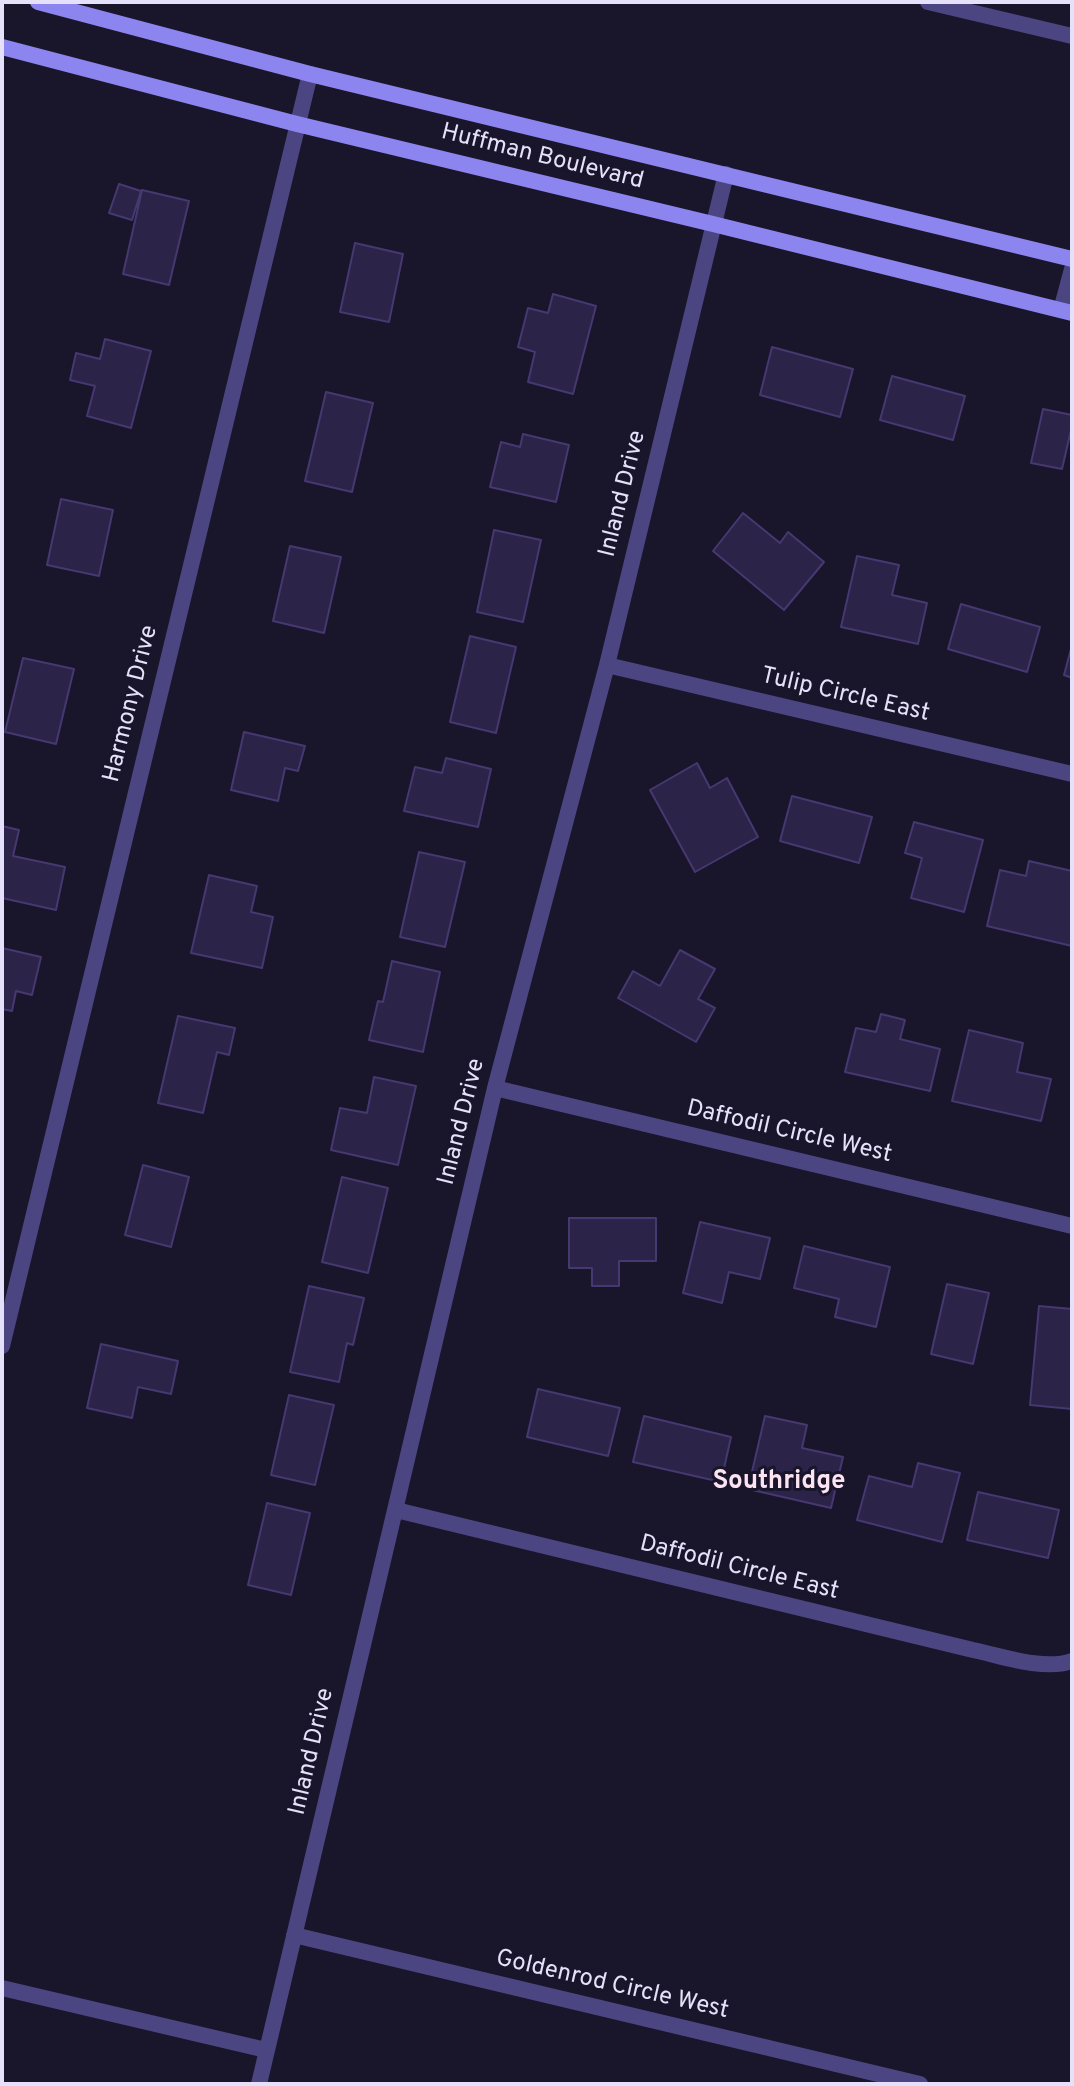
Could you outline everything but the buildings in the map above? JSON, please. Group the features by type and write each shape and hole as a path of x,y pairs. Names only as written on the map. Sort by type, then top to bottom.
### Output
{"street":[{"name":"Huffman Boulevard","path":"38,2 310,74 1072,259"},
{"path":"928,2 1072,36"},
{"name":"Huffman Boulevard","path":"2,47 297,124 1066,312"},
{"name":"Harmony Drive","path":"2,1346 310,74"},
{"name":"Inland Drive","path":"259,2084 495,1088 607,665 726,174"},
{"path":"1066,312 1072,269"},
{"name":"Tulip Circle East","path":"607,665 1072,774"},
{"name":"Daffodil Circle West","path":"495,1088 1072,1226"},
{"name":"Daffodil Circle East","path":"396,1510 973,1650 1044,1665 1072,1661"},
{"name":"Goldenrod Circle West","path":"294,1935 920,2084"},
{"path":"2,1988 266,2050"}],"district":[{"name":"Southridge","path":"779,1483"}]}
